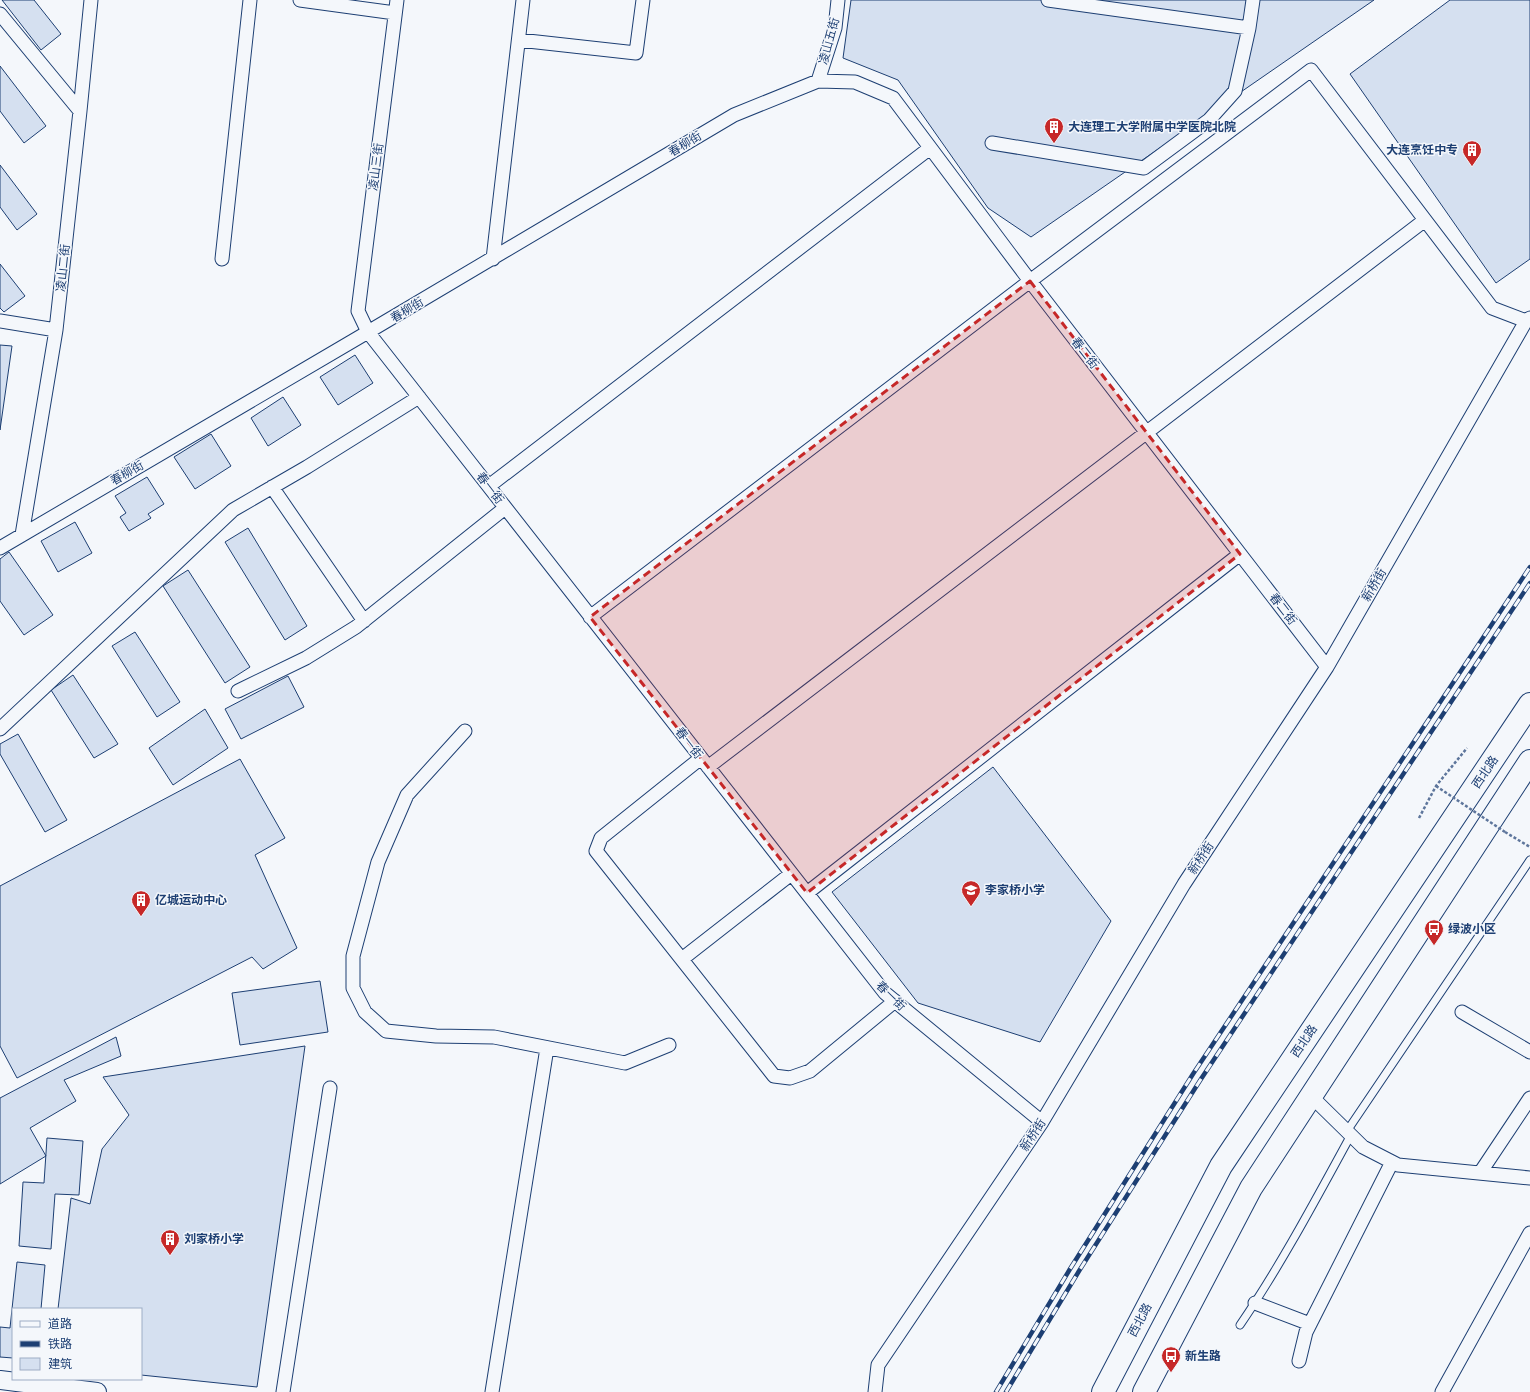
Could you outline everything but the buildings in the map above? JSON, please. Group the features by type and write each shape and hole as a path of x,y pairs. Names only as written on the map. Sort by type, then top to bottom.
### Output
{"highway":[{"name":"西北路","path":"1103,1392 1221,1166 1530,704"},
{"path":"1144,1392 1250,1188 1530,761"}],"main road":[{"path":"0,1380 97,1392"}],"street":[{"name":"凌山二街","path":"22,535 56,330 91,0"},
{"path":"222,259 250,0"},
{"path":"300,0 396,6"},
{"path":"492,258 523,0"},
{"path":"518,40 636,53 643,0"},
{"name":"凌山五街","path":"818,81 835,28 838,0"},
{"path":"1048,0 1249,28"},
{"path":"992,143 1144,168 1209,120 1235,91 1254,0"},
{"name":"凌山三街","path":"368,332 358,311 396,6"},
{"path":"0,14 80,111"},
{"path":"590,617 1030,281 1311,70 1492,308 1528,319"},
{"name":"春二街","path":"818,81 854,82 893,98 1030,281 1327,667"},
{"name":"春柳街","path":"0,548 734,115 818,81"},
{"path":"489,486 930,148"},
{"path":"895,1002 810,1071 790,1078 774,1076 596,851 601,838 705,763 1146,432 1425,220"},
{"name":"新桥街","path":"875,1392 878,1366 1042,1122 1184,884 1327,667 1528,319"},
{"path":"0,321 56,330"},
{"name":"春一街","path":"368,332 885,993 1042,1122"},
{"path":"0,729 233,510 307,467 419,397"},
{"path":"272,487 364,621"},
{"path":"238,691 306,658 364,621 505,508"},
{"path":"807,893 1240,554"},
{"path":"466,731 407,795 390,831 378,862 353,956 354,988 365,1012 386,1031 436,1036 494,1037 625,1063 670,1045"},
{"path":"682,959 791,874"},
{"path":"1462,1012 1530,1052"},
{"path":"492,1392 547,1048"},
{"path":"283,1392 330,1088"},
{"path":"1311,1096 1363,1146 1398,1165 1530,1178"},
{"path":"1480,1173 1530,1098"},
{"path":"1299,1361 1306,1332 1392,1162"},
{"path":"1442,1392 1530,1233"},
{"path":"1255,1303 1310,1324"}],"lane":[{"path":"1240,1325 1255,1303 1318,1195 1349,1133 1530,860"}],"path":[{"path":"1419,818 1436,786 1467,748"},
{"path":"1436,786 1530,847"}],"highlighted area":[{"path":"1030,281 1240,554 807,893 590,617"}],"railway":[{"path":"996,1392 1070,1269 1193,1074 1530,567"},
{"path":"1006,1392 1079,1271 1201,1079 1530,583"}],"place":[{"name":"大连理工大学附属中学医院北院","path":"1054,144"},
{"name":"大连烹饪中专","path":"1472,167"},
{"name":"李家桥小学","path":"971,907"},
{"name":"亿城运动中心","path":"141,917"},
{"name":"绿波小区","path":"1434,946"},
{"name":"刘家桥小学","path":"170,1256"},
{"name":"新生路","path":"1171,1373"}]}
